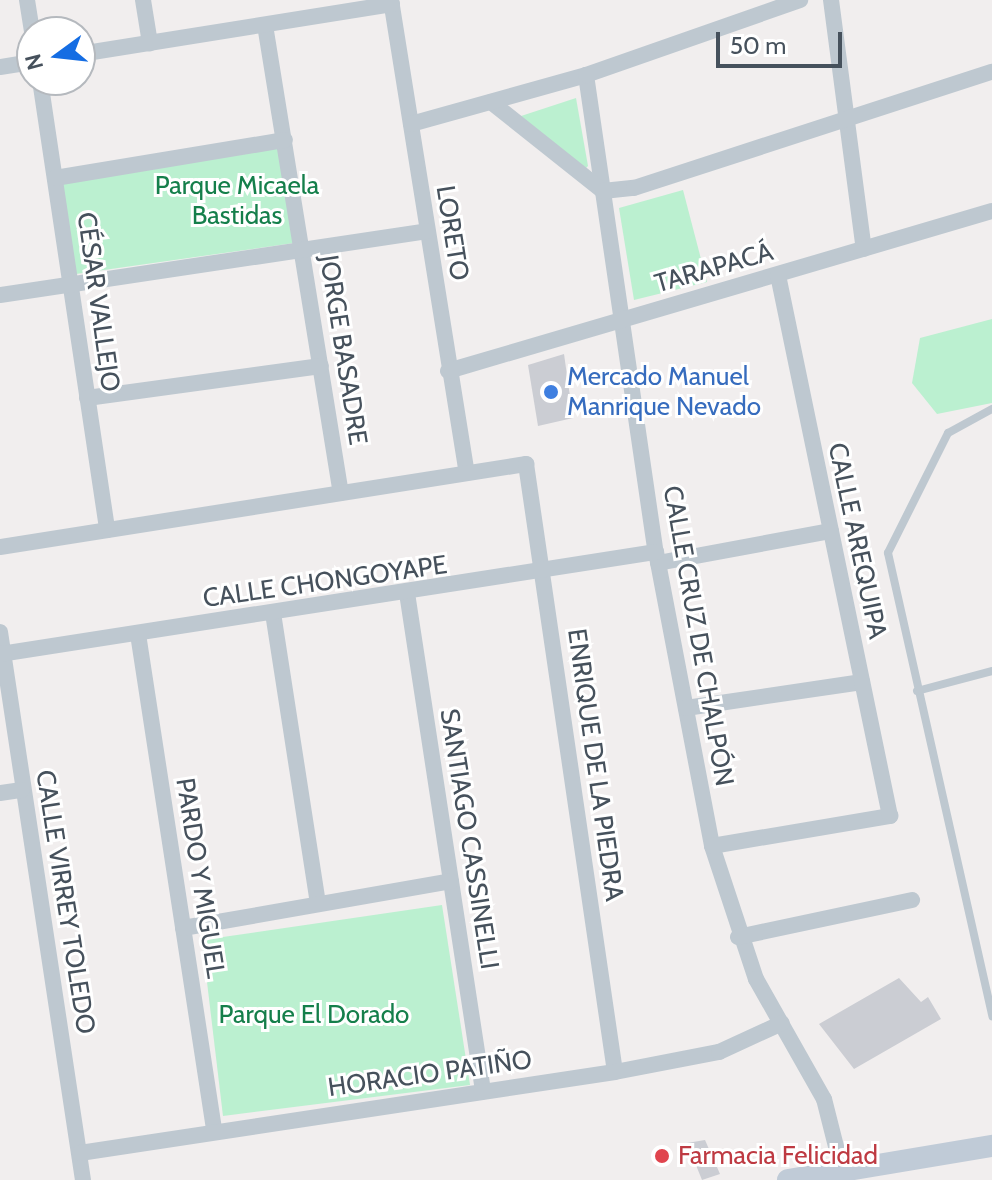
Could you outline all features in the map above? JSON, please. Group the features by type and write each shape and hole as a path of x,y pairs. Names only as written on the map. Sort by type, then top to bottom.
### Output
{"street":[{"path":"143,0 150,43"},
{"path":"411,124 586,75 800,0"},
{"path":"831,0 864,249"},
{"path":"96,51 392,2"},
{"name":"LORETO","path":"392,2 448,371 467,473"},
{"name":"JORGE BASADRE","path":"265,25 341,493"},
{"path":"491,102 603,191 634,188 992,72"},
{"name":"CALLE CRUZ DE CHALPÓN","path":"586,75 657,558 712,846 738,937 824,1099 843,1175"},
{"name":"CÉSAR VALLEJO","path":"42,96 107,530"},
{"path":"55,178 285,140"},
{"name":"TARAPACÁ","path":"448,371 992,211"},
{"path":"0,295 427,231"},
{"name":"CALLE AREQUIPA","path":"712,846 890,816 778,275"},
{"path":"87,398 321,366"},
{"name":"ENRIQUE DE LA PIEDRA","path":"467,473 526,464 615,1072"},
{"path":"0,547 467,473"},
{"name":"CALLE CHONGOYAPE","path":"2,654 831,531"},
{"name":"SANTIAGO CASSINELLI","path":"407,593 483,1091"},
{"path":"273,613 318,904"},
{"name":"CALLE VIRREY TOLEDO","path":"0,632 83,1180"},
{"name":"PARDO Y MIGUEL","path":"138,634 214,1129"},
{"path":"686,708 862,682"},
{"path":"0,793 22,790"},
{"path":"183,928 451,881"},
{"path":"738,937 912,900"},
{"name":"HORACIO PATIÑO","path":"80,1153 214,1129 615,1072 719,1052 782,1023"},
{"path":"788,1180 843,1175 992,1146"}],"lane":[{"path":"992,409 948,433 888,553 992,1016"},
{"path":"917,691 992,671"}],"green space":[{"path":"576,98 588,166 585,169 518,117"},
{"name":"Parque Micaela Bastidas","path":"278,144 294,243 76,274 62,179"},
{"path":"683,190 707,282 634,300 619,208"},
{"path":"992,319 992,403 937,414 912,383 920,338"},
{"name":"Parque El Dorado","path":"442,905 470,1085 223,1116 202,940"}],"building":[{"name":"Mercado Manuel Manrique Nevado","path":"564,354 573,418 538,426 528,365"},
{"path":"899,978 921,1002 928,997 941,1019 854,1069 819,1024"},
{"path":"705,1140 720,1174 702,1180 687,1143"}],"place":[{"name":"Mercado Manuel Manrique Nevado","path":"551,392"},
{"name":"Farmacia Felicidad","path":"662,1156"}]}
